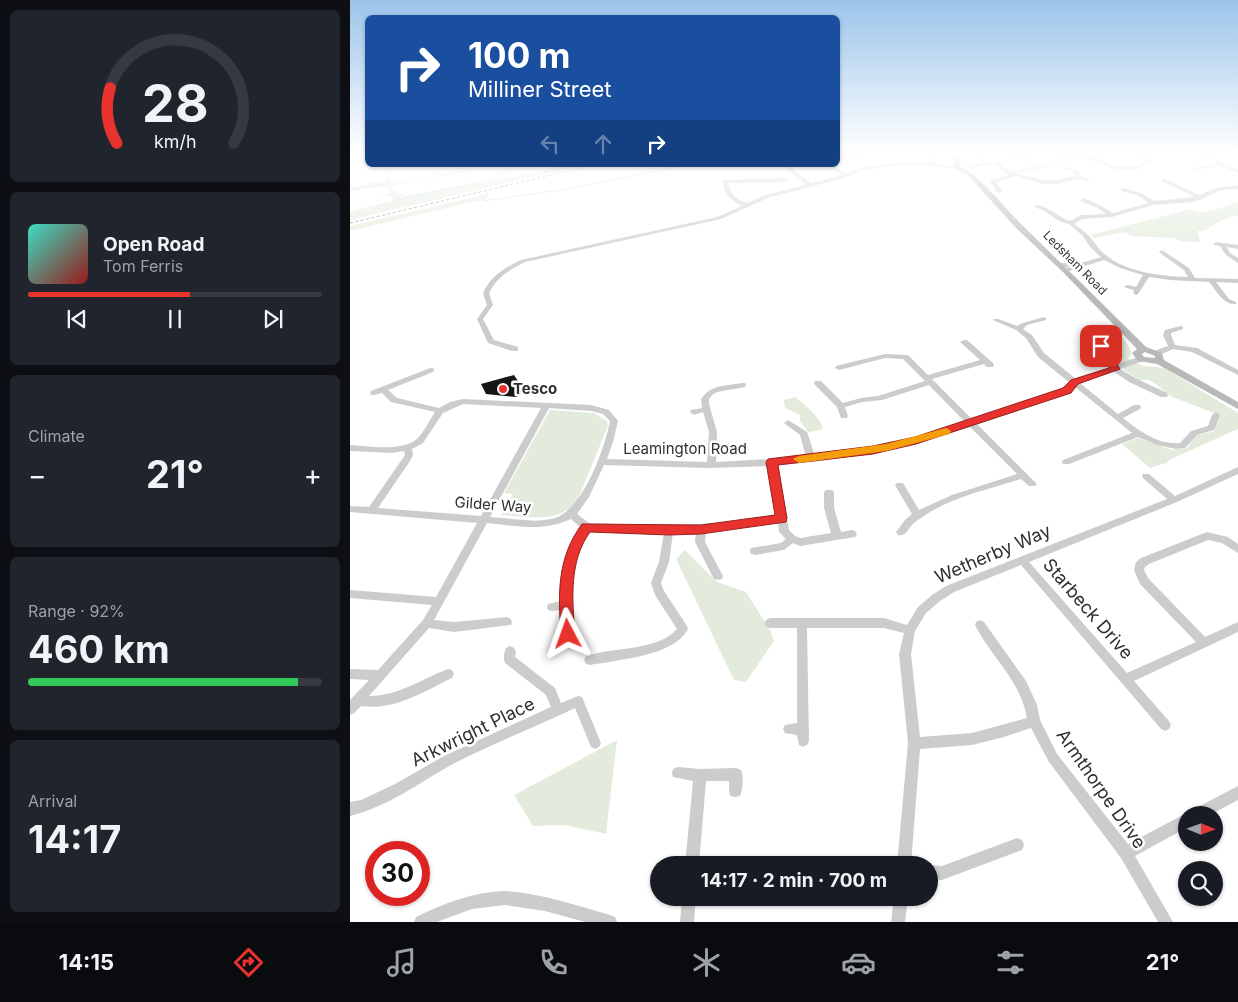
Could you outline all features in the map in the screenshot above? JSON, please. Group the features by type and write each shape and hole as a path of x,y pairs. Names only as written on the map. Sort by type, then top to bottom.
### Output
{"main road":[{"name":"Ledsham Road","path":"991,195 1019,226 1064,268 1142,354"},
{"path":"1142,354 1150,362 1158,357 1238,406"}],"street":[{"path":"730,195 733,199 746,205"},
{"path":"514,349 490,341 480,319 490,305 486,293 491,280 505,270 523,261 543,256 718,218 772,195"},
{"path":"1141,195 1153,203"},
{"path":"1195,195 1200,198"},
{"path":"1072,223 1081,217 1112,215 1153,203 1200,198 1206,195"},
{"path":"1087,200 1112,215"},
{"path":"1041,206 1053,213 1059,220 1072,223 1105,258 1130,271 1146,276 1238,281"},
{"path":"1216,244 1238,247"},
{"path":"1224,246 1228,254 1238,261"},
{"path":"1161,254 1187,269 1192,279"},
{"path":"1064,268 1105,258"},
{"path":"1127,287 1137,291 1143,284 1146,276"},
{"path":"1211,280 1227,300 1234,302"},
{"path":"996,320 1022,326 1044,319"},
{"path":"1022,326 1041,355 1138,434 1166,446 1184,445 1194,433 1211,428 1216,415"},
{"path":"1172,346 1166,335 1177,330"},
{"path":"1092,332 1115,369 1132,380 1164,395"},
{"path":"841,406 861,400 880,398 985,361 964,342"},
{"path":"1158,357 1172,346 1194,350 1238,373"},
{"name":"Leamington Road","path":"601,462 658,466 712,465 772,462 886,448 916,440 1067,390 1075,382 1115,369 1142,354"},
{"path":"839,368 885,356 905,357 1032,484"},
{"path":"374,393 430,370"},
{"path":"818,383 841,406 844,416"},
{"path":"712,465 713,432 705,399 709,393 742,385"},
{"path":"384,389 394,400 440,412"},
{"path":"350,448 392,450 408,448 420,441 440,412 462,401 600,409 612,416 614,428 587,493 579,506 571,514 587,527 701,530 781,518"},
{"path":"354,704 427,623 547,405"},
{"path":"1118,418 1137,408"},
{"path":"694,412 707,409"},
{"path":"788,423 804,434 811,458"},
{"path":"1066,462 1080,451 1138,434"},
{"path":"371,510 406,461 409,455 408,448"},
{"path":"772,462 784,532 792,539 800,542 852,534"},
{"name":"Wetherby Way","path":"905,856 914,743 905,654 910,630 922,610 950,589 1174,500 1236,473"},
{"path":"901,532 903,526 918,514 962,493 985,488 1023,475"},
{"path":"1146,476 1174,500"},
{"path":"900,485 909,499 912,509 918,514"},
{"path":"829,492 828,508 837,536"},
{"name":"Gilder Way","path":"350,509 546,523 571,514"},
{"path":"568,634 566,578 570,559 577,541 587,527"},
{"path":"590,660 662,644 680,635 683,629 659,592 656,583 664,562 669,530"},
{"path":"701,530 700,542 718,576"},
{"path":"1204,642 1144,581 1139,570 1140,565 1145,561 1207,536 1224,540 1238,549"},
{"path":"755,551 784,546 792,539"},
{"name":"Starbeck Drive","path":"1022,561 1165,725"},
{"path":"350,594 438,601"},
{"path":"552,607 566,605"},
{"path":"427,623 454,627 507,622"},
{"path":"770,623 884,623 910,630"},
{"path":"789,729 802,735 802,623"},
{"name":"Armthorpe Drive","path":"980,624 1022,686 1031,705 1034,721 1054,758 1126,853 1166,922"},
{"name":"Starbeck Drive","path":"1127,680 1238,627"},
{"name":"Arkwright Place","path":"510,651 509,659 551,692 558,710"},
{"path":"350,674 381,675"},
{"path":"354,704 388,701 448,674"},
{"name":"Arkwright Place","path":"350,809 362,806 400,789 448,760 578,701 595,743"},
{"path":"914,743 972,739 1004,732 1034,721"},
{"path":"678,773 736,774 735,791"},
{"path":"693,856 700,774"},
{"path":"1214,806 1238,793"},
{"path":"1126,853 1178,825"},
{"path":"938,873 942,873 1017,845"},
{"path":"421,922 467,903 504,898 539,902 584,919 610,922"},
{"path":"687,922 688,906"},
{"path":"898,922 900,906"}],"green space":[{"path":"404,195 455,195 350,220 350,212 394,200 390,196 378,196"},
{"path":"487,195 485,199 350,231 350,226"},
{"path":"1238,202 1238,215 1222,220 1204,231 1197,231 1200,242 1180,241 1174,238 1132,236 1125,232 1093,238 1091,235 1191,209 1202,212"},
{"path":"1090,325 1111,325 1129,346 1132,355 1128,358 1133,362 1166,369 1238,413 1238,429 1166,463 1150,468 1122,444 1138,438 1172,450 1187,448 1195,436 1214,431 1219,415 1170,396 1149,380 1138,380 1112,361"},
{"path":"795,397 818,418 823,427 821,430 808,432 800,421 800,415 785,408 784,400"},
{"path":"550,410 594,413 607,421 608,426 577,501 569,509 551,516 501,515 513,494 504,493"},
{"path":"685,550 717,582 746,592 770,630 774,641 746,682 734,680 676,559"},
{"path":"617,740 606,834 565,825 533,826 514,795"}],"building":[{"name":"Tesco","path":"514,375 526,393 516,397 486,394 481,384"}],"waterway":[{"path":"396,195 399,200 421,195"},
{"path":"487,195 483,201 525,195"}],"railway":[{"path":"350,223 467,195"}],"slow traffic":[{"path":"799,459 886,448 946,431"}],"place":[{"name":"Tesco","path":"503,389"}],"route":[{"path":"568,634 566,578 570,559 577,541 587,527 598,529 701,530 781,518 772,462 886,448 951,430 1067,390 1075,382 1115,369 1101,346"}]}
